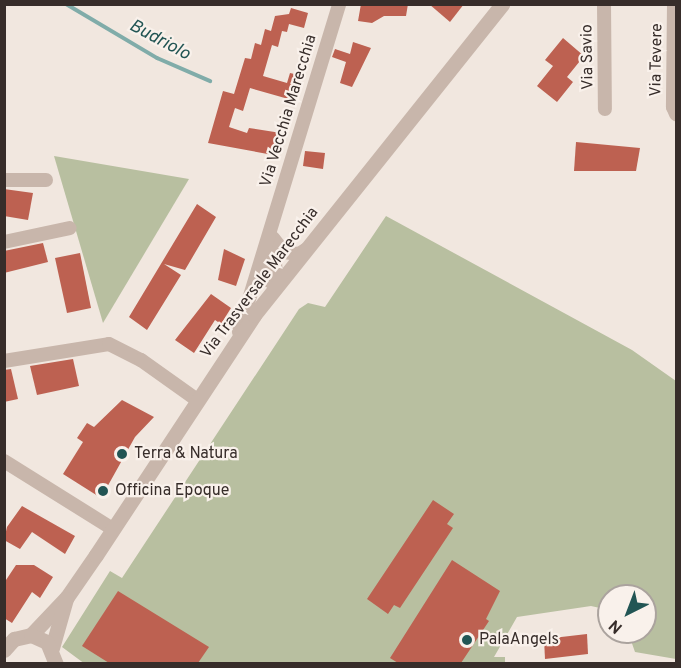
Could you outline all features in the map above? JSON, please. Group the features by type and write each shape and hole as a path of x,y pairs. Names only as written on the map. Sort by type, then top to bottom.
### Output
{"street":[{"name":"Via Vecchia Marecchia","path":"235,343 272,233 339,4"},
{"name":"Via Trasversale Marecchia","path":"31,635 67,597 196,400 277,286 502,4"},
{"name":"Via Savio","path":"603,4 605,109"},
{"name":"Via Tevere","path":"674,4 672,107 676,114"},
{"path":"4,180 46,180"},
{"path":"4,242 70,228"},
{"name":"Via Vecchia Marecchia","path":"272,233 277,286"},
{"path":"272,233 284,252 307,249"},
{"path":"262,263 263,271 277,286"},
{"path":"4,361 109,344 141,360 196,400"},
{"path":"4,461 113,529"},
{"name":"Via Trasversale Marecchia","path":"55,659 67,597"},
{"path":"6,647 31,635 55,659"}],"green space":[{"path":"54,156 189,179 103,323"},
{"path":"386,216 632,350 676,381 676,659 635,652 632,644 657,644 657,584 597,584 597,607 591,606 517,617 494,657 505,657 505,663 85,664 62,647 110,571 122,578 299,309 308,303 325,307"}],"building":[{"path":"361,4 408,4 406,16 384,16 372,23 358,21"},
{"path":"429,4 464,4 450,22"},
{"path":"291,8 308,13 304,28 289,24 287,32 282,31 278,47 272,45 263,76 287,83 290,73 299,75 292,100 250,88 243,111 235,108 229,127 247,133 249,128 281,133 273,155 208,143 223,91 234,94 245,58 251,59 255,43 261,45 265,29 271,31 275,16 289,14"},
{"path":"563,38 584,56 567,77 573,82 557,102 537,86 553,66 545,60"},
{"path":"353,42 371,48 352,87 340,83 346,62 332,57 335,49 350,54"},
{"path":"576,142 640,148 636,171 574,171"},
{"path":"305,151 325,153 323,169 303,166"},
{"path":"4,189 33,193 28,220 4,216"},
{"path":"197,204 216,217 185,270 164,264 181,275 147,330 129,317"},
{"path":"43,243 48,262 4,273 4,251"},
{"path":"224,249 245,259 236,286 218,280"},
{"path":"80,253 91,308 67,313 55,258"},
{"path":"211,294 231,308 221,324 215,320 194,353 175,340"},
{"path":"73,359 79,386 37,395 30,366"},
{"path":"11,369 18,399 4,402 4,370"},
{"path":"122,400 154,417 135,437 101,498 63,474 83,442 77,438 87,423 94,427"},
{"path":"433,500 454,514 447,524 453,528 400,608 394,605 388,614 367,599"},
{"path":"22,506 75,536 65,554 32,532 20,549 4,540 7,527"},
{"path":"452,560 500,591 486,619 489,621 461,663 398,663 390,658"},
{"path":"16,565 34,565 53,577 40,598 32,592 12,623 4,618 4,583"},
{"path":"118,591 209,647 198,663 109,663 82,646"},
{"path":"587,634 588,654 545,659 544,639"}],"waterway":[{"name":"Budriolo","path":"66,4 157,58 210,81"}],"place":[{"name":"Terra & Natura","path":"122,454"},
{"name":"Officina Epoque","path":"103,491"},
{"name":"PalaAngels","path":"467,640"}]}
